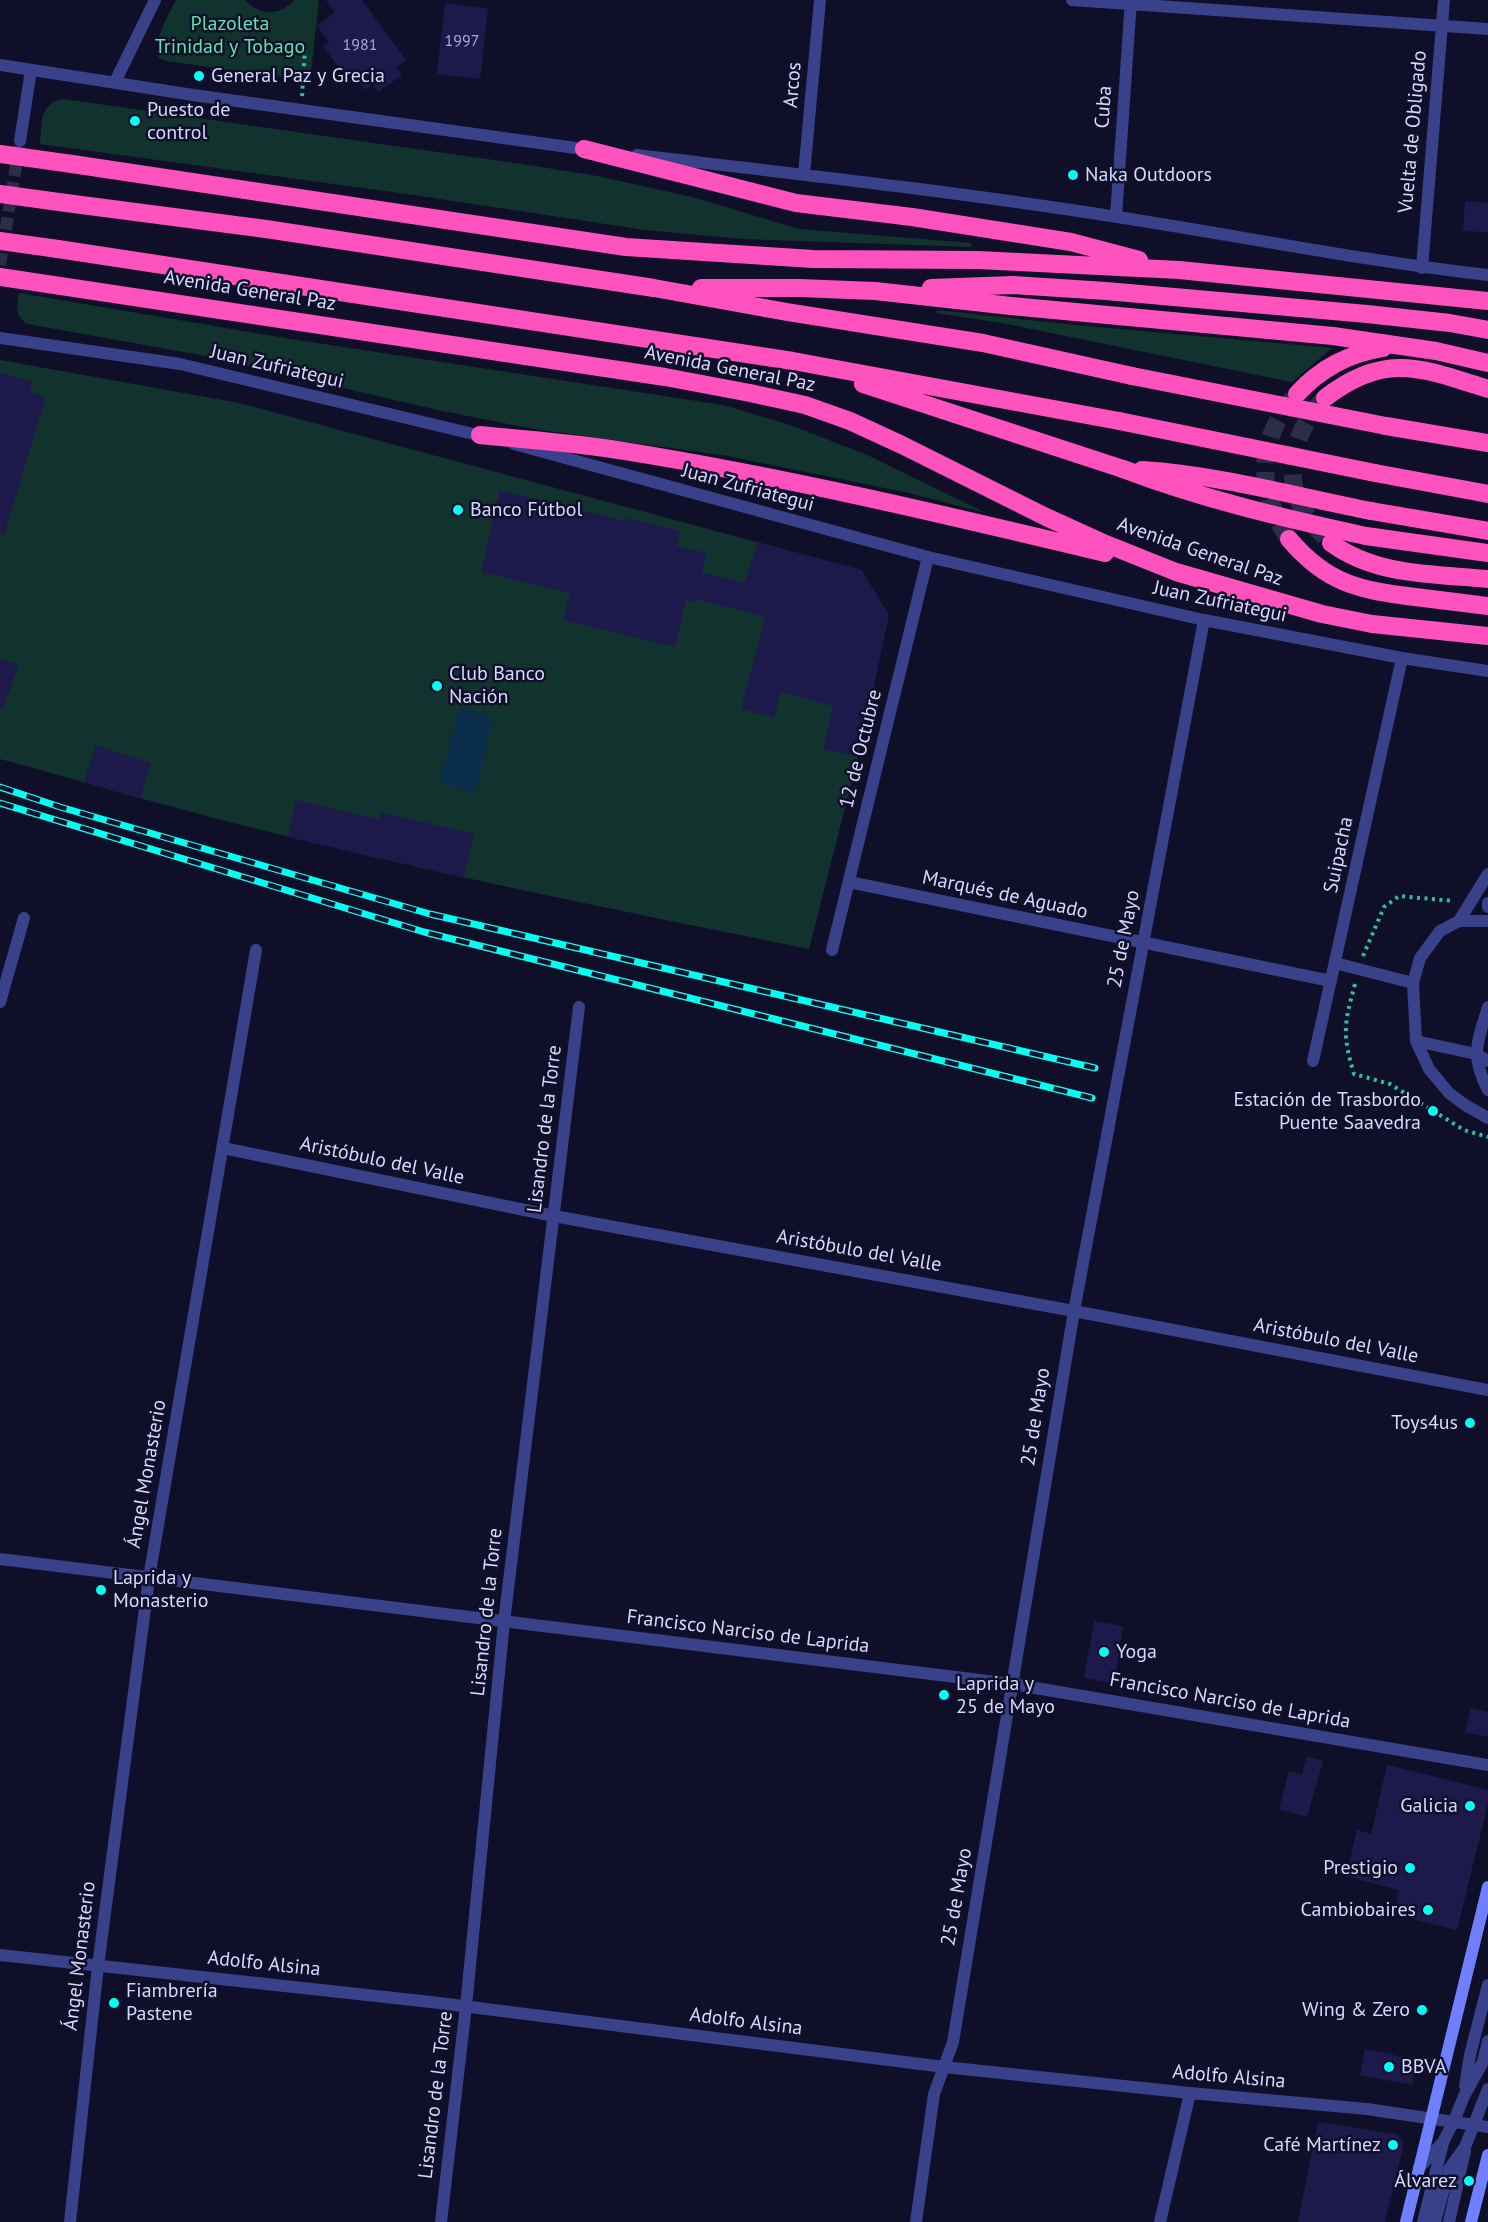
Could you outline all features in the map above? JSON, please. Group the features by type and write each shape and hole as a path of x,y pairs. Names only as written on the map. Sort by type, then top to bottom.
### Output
{"highway":[{"path":"584,149 796,203 912,217 1071,242 1179,270"},
{"path":"0,154 626,247 802,259 978,260 1179,270 1488,301"},
{"path":"0,194 278,231 654,288 982,343 1132,376 1386,426 1488,443"},
{"name":"Avenida General Paz","path":"0,241 793,361 1119,421 1488,494"},
{"name":"Avenida General Paz","path":"0,277 665,377 805,405 871,431 1046,517 1158,566 1322,614 1372,624 1488,636"},
{"path":"875,291 1013,285 1367,314 1450,323 1488,330"},
{"path":"654,288 799,288 875,291 1333,336 1409,346 1488,363"},
{"path":"1297,394 1317,375 1346,357 1369,350 1409,346"},
{"path":"793,361 1116,467 1167,486 1268,514 1366,536 1488,553"},
{"path":"1325,398 1357,377 1388,367 1426,371 1488,389"},
{"path":"480,435 622,450 792,481 1158,566"},
{"path":"1116,467 1222,480 1371,511 1488,531"},
{"path":"1289,539 1310,561 1338,580 1352,586 1378,593 1488,606"},
{"path":"1330,543 1350,556 1384,568 1488,579"}],"main road":[{"path":"1406,2222 1488,1887"},
{"path":"1471,2222 1488,2155"}],"street":[{"path":"115,82 155,0"},
{"name":"Arcos","path":"804,174 820,0"},
{"path":"1072,0 1131,2 1488,29"},
{"name":"Vuelta de Obligado","path":"1422,268 1444,0"},
{"name":"Cuba","path":"1116,216 1131,2"},
{"path":"0,65 584,149 804,174 1116,216 1422,268 1488,275"},
{"path":"20,141 31,70"},
{"name":"Juan Zufriategui","path":"0,338 180,364 480,435 928,557 1204,620 1402,658 1488,671"},
{"name":"12 de Octubre","path":"832,950 928,557"},
{"name":"25 de Mayo","path":"916,2222 934,2094 953,2042 1074,1311 1204,620"},
{"name":"Suipacha","path":"1313,1061 1402,658"},
{"path":"1459,921 1488,874"},
{"name":"Marqués de Aguado","path":"849,882 1331,981"},
{"path":"0,1002 24,918"},
{"path":"1488,921 1459,921 1440,931 1420,958 1413,983 1416,1041 1429,1068 1449,1093 1488,1118"},
{"name":"Ángel Monasterio","path":"70,2222 98,1966 148,1578 256,950"},
{"path":"1335,963 1413,983"},
{"name":"Lisandro de la Torre","path":"441,2222 466,2006 504,1622 579,1007"},
{"path":"1488,1007 1476,1054 1480,1073 1488,1090"},
{"path":"1416,1041 1476,1054 1488,1061"},
{"name":"Aristóbulo del Valle","path":"223,1148 554,1216 1074,1311 1488,1390"},
{"name":"Francisco Narciso de Laprida","path":"0,1559 1012,1684 1488,1765"},
{"name":"Adolfo Alsina","path":"0,1955 466,2006 944,2067 1431,2117 1482,2126"},
{"path":"1464,2096 1470,2055 1488,1985"},
{"path":"1423,2222 1443,2142 1483,2062 1488,2041"},
{"path":"1435,2222 1449,2169 1482,2126 1488,2089"},
{"path":"1160,2222 1190,2093"},
{"path":"1419,2168 1443,2142"},
{"path":"1449,2222 1466,2147"}],"path":[{"path":"244,35 244,42"},
{"path":"270,46 278,47"},
{"path":"301,109 305,50"}],"green space":[{"name":"Plazoleta Trinidad y Tobago","path":"176,0 245,0 256,9 269,12 282,9 294,0 319,0 310,81 166,61 159,58 157,51 159,36"},
{"path":"63,99 597,176 692,197 799,229 971,243 971,247 743,239 645,230 414,195 40,144 43,116 46,110 55,101"},
{"path":"19,293 291,339 723,405 790,425 867,455 986,513 909,493 728,456 534,429 442,411 206,356 28,324 18,314"},
{"path":"937,310 1332,348 1292,382 1007,324 937,313"},
{"name":"Club Banco Nación","path":"0,360 239,403 861,570 889,615 858,757 809,949 549,896 355,852 217,819 0,759"}],"water":[{"path":"459,708 493,717 475,792 440,784"}],"building":[{"path":"326,0 362,0 406,60 396,67 402,75 378,92 373,84 365,90 354,75 348,80 323,46 329,42 317,26 335,12"},
{"path":"445,3 488,9 480,79 437,74"},
{"path":"1465,201 1488,203 1488,232 1463,231"},
{"path":"0,372 33,382 30,392 46,397 4,535 0,534"},
{"path":"500,490 626,521 627,518 680,531 677,546 707,553 702,572 745,583 758,542 861,570 889,615 858,757 823,749 833,706 781,692 774,718 741,709 765,617 695,599 694,603 686,600 675,647 563,620 570,593 481,572"},
{"path":"0,658 19,665 2,710 0,710"},
{"path":"96,745 151,763 140,799 84,782"},
{"path":"296,800 378,819 380,812 474,834 464,878 288,837"},
{"name":"Yoga","path":"1094,1621 1123,1626 1114,1683 1084,1678"},
{"path":"1471,1708 1488,1712 1488,1737 1465,1732"},
{"path":"1307,1756 1323,1761 1307,1817 1279,1809 1289,1771 1302,1775"},
{"path":"1387,1765 1488,1790 1488,1803 1457,1930 1393,1914 1399,1890 1346,1876 1357,1830 1371,1834"},
{"name":"BBVA","path":"1365,2049 1417,2060 1412,2085 1360,2075"},
{"path":"1318,2122 1396,2134 1403,2140 1385,2222 1298,2222"}],"tunnel":[{"path":"0,265 20,141"},
{"path":"1289,539 1278,521 1271,502 1266,484 1265,466 1273,430 1296,395"},
{"path":"1322,401 1301,433 1296,446 1293,472 1297,497 1303,510 1331,543"}],"railway":[{"path":"0,787 60,807 430,914 1095,1068"},
{"path":"0,803 424,932 1092,1098"}],"place":[{"name":"General Paz y Grecia","path":"199,76"},
{"name":"Puesto de control","path":"135,121"},
{"name":"Naka Outdoors","path":"1073,175"},
{"name":"Banco Fútbol","path":"458,510"},
{"name":"Club Banco Nación","path":"437,686"},
{"name":"Estación de Trasbordo Puente Saavedra","path":"1433,1111"},
{"name":"Toys4us","path":"1470,1423"},
{"name":"Laprida y Monasterio","path":"101,1590"},
{"name":"Yoga","path":"1104,1652"},
{"name":"Laprida y 25 de Mayo","path":"944,1695"},
{"name":"Galicia","path":"1470,1806"},
{"name":"Prestigio","path":"1410,1868"},
{"name":"Cambiobaires","path":"1428,1910"},
{"name":"Fiambrería Pastene","path":"114,2003"},
{"name":"Wing & Zero","path":"1422,2010"},
{"name":"BBVA","path":"1389,2067"},
{"name":"Café Martínez","path":"1393,2145"},
{"name":"Álvarez","path":"1469,2181"}]}
